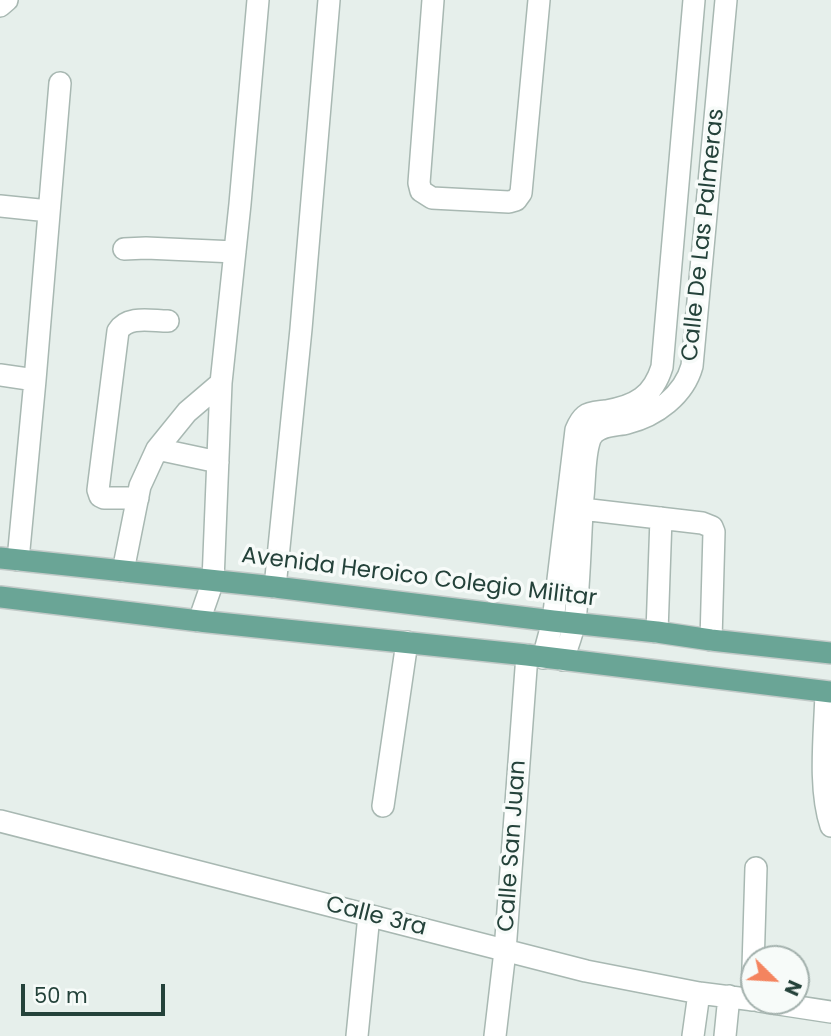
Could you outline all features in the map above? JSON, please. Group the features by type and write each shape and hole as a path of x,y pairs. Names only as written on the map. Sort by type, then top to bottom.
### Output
{"main road":[{"name":"Avenida Heroico Colegio Militar","path":"9,559 275,587 831,653"},
{"path":"0,597 828,692"}],"street":[{"path":"0,6 7,0"},
{"path":"199,621 213,581 221,383 258,0"},
{"path":"275,587 301,329 329,0"},
{"path":"433,0 419,183 421,191 432,198 509,202 516,200 521,193 539,0"},
{"path":"694,2 726,2"},
{"name":"Calle De Las Palmeras","path":"544,658 575,622 587,449 593,434 608,426 629,423 656,412 660,396 658,381 662,367 694,2"},
{"name":"Calle De Las Palmeras","path":"544,658 553,621 576,430 585,416 590,414 680,392 690,375 726,2"},
{"path":"9,559 35,380 60,83"},
{"path":"0,206 49,211"},
{"path":"124,249 235,252"},
{"path":"138,498 104,498 98,490 118,331 122,324 129,320 168,321"},
{"path":"0,375 35,380"},
{"path":"122,571 140,486 157,449 187,412 221,383"},
{"path":"157,449 218,462"},
{"path":"582,509 702,523 712,527 711,640"},
{"path":"657,632 661,518"},
{"path":"383,806 407,642"},
{"name":"Calle San Juan","path":"495,1036 544,658"},
{"path":"828,692 824,781 831,826"},
{"name":"Calle 3ra","path":"0,821 586,971 699,993 740,998"},
{"path":"755,945 756,868"},
{"path":"357,1036 369,915"},
{"path":"693,1036 699,993"},
{"path":"725,1036 729,996"},
{"name":"Calle 3ra","path":"810,1009 831,1012"}]}
